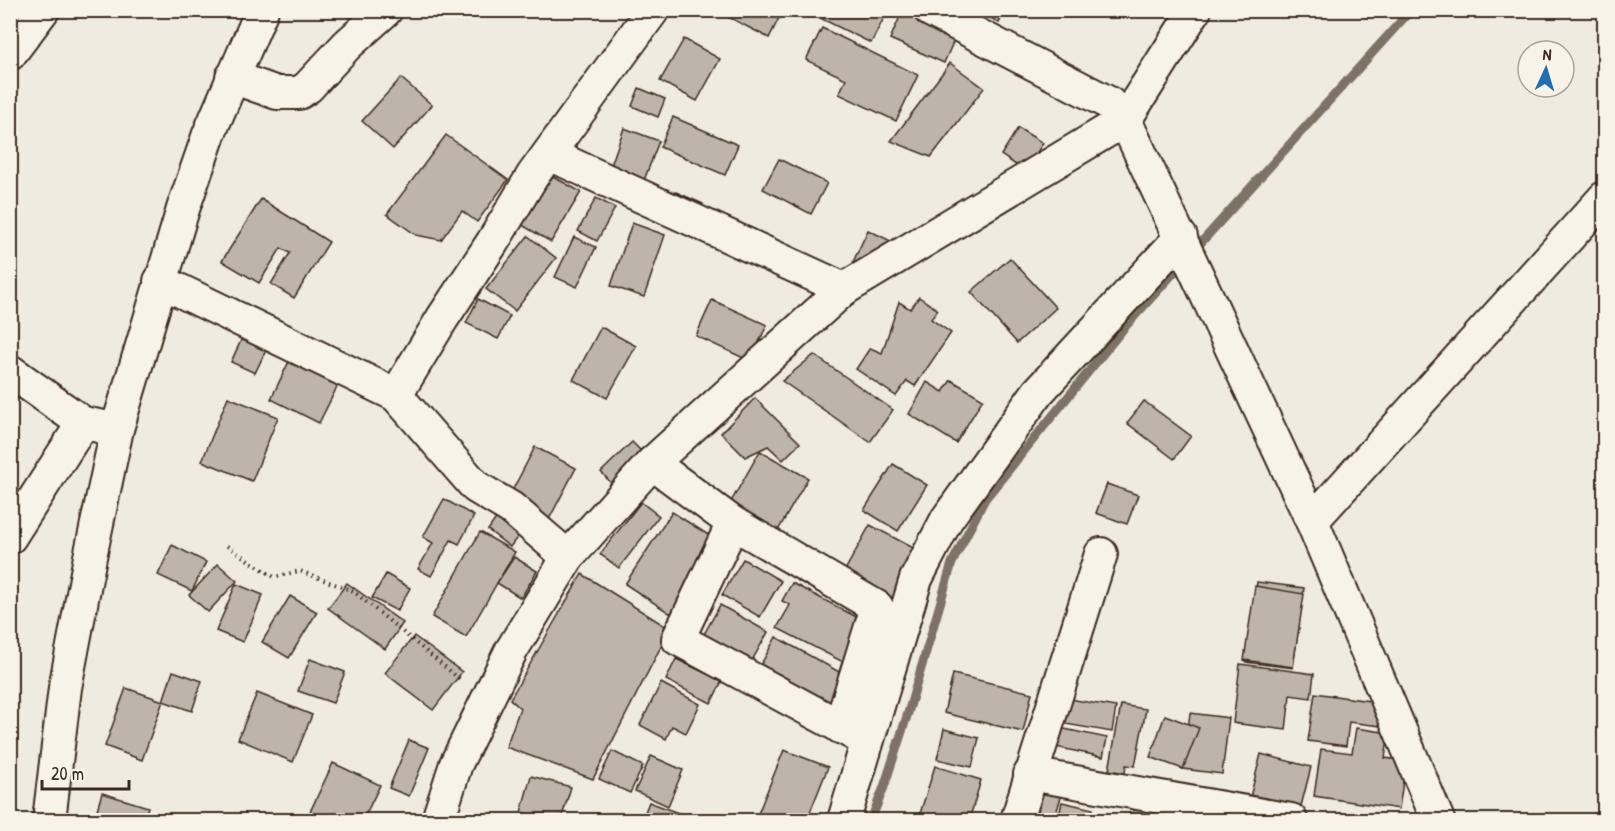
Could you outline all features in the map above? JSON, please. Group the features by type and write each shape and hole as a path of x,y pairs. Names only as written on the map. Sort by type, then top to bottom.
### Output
{"street":[{"path":"10,54 42,10"},
{"path":"49,820 65,688 117,429 160,281 209,134 262,10"},
{"path":"232,76 277,93 299,93 308,87 347,45 386,10"},
{"path":"396,395 533,175 653,10"},
{"path":"930,10 1109,103 1125,120 1312,521 1438,820"},
{"path":"438,820 456,764 511,651 568,556 651,463 844,289 1125,120 1195,10"},
{"path":"549,154 844,289"},
{"path":"1312,521 1605,198"},
{"path":"844,820 916,579 947,519 1038,392 1181,237"},
{"path":"160,281 396,395 476,487 511,508 568,556"},
{"path":"10,371 83,423 117,429"},
{"path":"10,537 83,423"},
{"path":"651,463 733,523 877,607 840,727"},
{"path":"733,523 678,639 868,741"},
{"path":"1017,820 1101,554"},
{"path":"1030,774 1291,820"}],"path":[{"path":"227,546 274,577 300,571 353,591 465,683 498,680"}],"building":[{"path":"715,10 783,10 769,38"},
{"path":"827,10 879,10 886,14 871,43 822,19"},
{"path":"903,10 912,10 958,31 944,63 890,39"},
{"path":"977,10 1006,10 999,23"},
{"path":"822,28 918,75 896,121 839,94 846,79 806,60"},
{"path":"684,39 720,59 697,101 660,81"},
{"path":"950,63 984,88 931,157 891,141"},
{"path":"401,78 432,105 393,149 362,121"},
{"path":"639,88 665,99 658,117 632,106"},
{"path":"673,117 738,145 725,175 660,147"},
{"path":"624,128 659,141 643,183 609,171"},
{"path":"1018,128 1043,143 1025,171 1001,155"},
{"path":"446,135 508,180 477,222 462,211 441,240 416,235 387,214"},
{"path":"779,159 827,183 811,214 763,189"},
{"path":"552,176 581,192 551,242 522,225"},
{"path":"676,192 703,204 697,218 670,205"},
{"path":"596,198 615,208 597,241 578,231"},
{"path":"261,199 329,242 294,298 271,284 290,253 281,248 259,283 222,261"},
{"path":"632,223 665,235 644,297 611,286"},
{"path":"868,230 893,242 878,274 853,262"},
{"path":"528,236 556,258 515,311 486,289"},
{"path":"574,237 596,247 577,287 555,277"},
{"path":"1010,258 1056,308 1017,343 971,292"},
{"path":"919,297 938,310 931,319 951,333 915,386 907,381 896,396 856,369 870,348 882,353 899,302 910,309"},
{"path":"478,299 510,316 498,339 466,323"},
{"path":"712,300 767,325 750,361 696,336"},
{"path":"601,327 636,346 607,398 573,380"},
{"path":"244,334 268,346 255,373 231,362"},
{"path":"293,353 342,377 319,423 271,399"},
{"path":"814,355 893,410 870,442 782,381"},
{"path":"951,380 983,399 956,443 909,414 927,382 943,392"},
{"path":"228,397 278,417 252,481 202,461"},
{"path":"755,398 800,443 783,460 768,446 745,457 721,433"},
{"path":"1144,401 1191,436 1174,459 1127,423"},
{"path":"632,442 654,464 622,495 601,472"},
{"path":"535,447 576,468 547,523 511,493"},
{"path":"760,451 808,478 772,541 724,514"},
{"path":"893,464 927,485 898,531 864,510"},
{"path":"1107,484 1138,495 1127,524 1096,513"},
{"path":"444,499 474,516 459,544 451,540 431,576 418,569 433,543 423,537"},
{"path":"641,502 659,516 619,568 600,554"},
{"path":"672,512 718,541 671,614 625,584"},
{"path":"499,514 522,531 510,547 488,530"},
{"path":"870,525 921,552 894,601 843,574"},
{"path":"480,532 515,552 466,637 432,617"},
{"path":"172,545 206,562 192,591 158,575"},
{"path":"514,557 537,571 521,598 497,583"},
{"path":"743,559 781,581 760,617 722,595"},
{"path":"218,564 237,581 208,612 189,595"},
{"path":"386,574 410,588 397,611 372,598"},
{"path":"582,574 670,629 593,779 506,747 520,708 510,699"},
{"path":"1257,582 1304,588 1293,668 1246,662"},
{"path":"347,583 403,623 385,649 328,608"},
{"path":"792,583 868,623 847,664 777,628 790,605 782,601"},
{"path":"236,584 263,595 243,642 216,631"},
{"path":"1255,586 1304,594 1293,667 1244,660"},
{"path":"290,596 317,612 289,658 262,642"},
{"path":"720,605 768,632 750,664 702,638"},
{"path":"414,636 462,672 433,710 385,673"},
{"path":"776,637 852,679 835,710 759,668"},
{"path":"310,659 345,672 333,703 298,691"},
{"path":"676,659 722,681 711,703 666,680"},
{"path":"1240,664 1314,674 1311,698 1290,695 1286,730 1233,723"},
{"path":"173,671 202,681 192,711 163,701"},
{"path":"953,674 1032,693 1023,732 944,713"},
{"path":"661,683 700,704 686,733 672,726 666,739 640,725"},
{"path":"126,688 163,701 142,760 105,746"},
{"path":"257,693 312,715 293,762 238,739"},
{"path":"1315,693 1383,703 1389,727 1349,722 1346,746 1308,741"},
{"path":"1058,697 1116,707 1112,732 1054,722"},
{"path":"1121,705 1146,709 1135,766 1126,765 1125,773 1109,770"},
{"path":"1190,713 1229,718 1222,774 1183,769"},
{"path":"1165,715 1199,728 1183,769 1150,757"},
{"path":"1055,727 1107,738 1103,757 1051,746"},
{"path":"1356,728 1389,733 1385,758 1406,761 1399,809 1314,796 1321,749 1352,753"},
{"path":"944,729 979,738 972,767 937,759"},
{"path":"409,740 429,748 409,796 389,788"},
{"path":"784,750 828,767 807,820 770,820 757,816"},
{"path":"612,751 643,766 630,793 599,779"},
{"path":"1261,754 1311,767 1298,818 1248,805"},
{"path":"651,756 683,770 668,806 635,791"},
{"path":"333,763 380,785 363,820 322,820 309,814"},
{"path":"935,766 981,780 970,817 960,814 958,820 918,820"},
{"path":"531,776 571,787 561,820 550,820 521,812"},
{"path":"1033,788 1061,797 1054,820 1024,820"},
{"path":"102,793 148,807 144,820 94,820"},
{"path":"649,802 697,820 642,820"},
{"path":"1062,802 1093,809 1090,820 1058,820"},
{"path":"1134,808 1165,815 1164,820 1131,820"},
{"path":"1170,810 1189,813 1188,820 1168,820"},
{"path":"1099,814 1121,820 1097,820"}],"waterway":[{"path":"871,820 908,713 952,563 985,499 1124,328 1411,10"}]}
